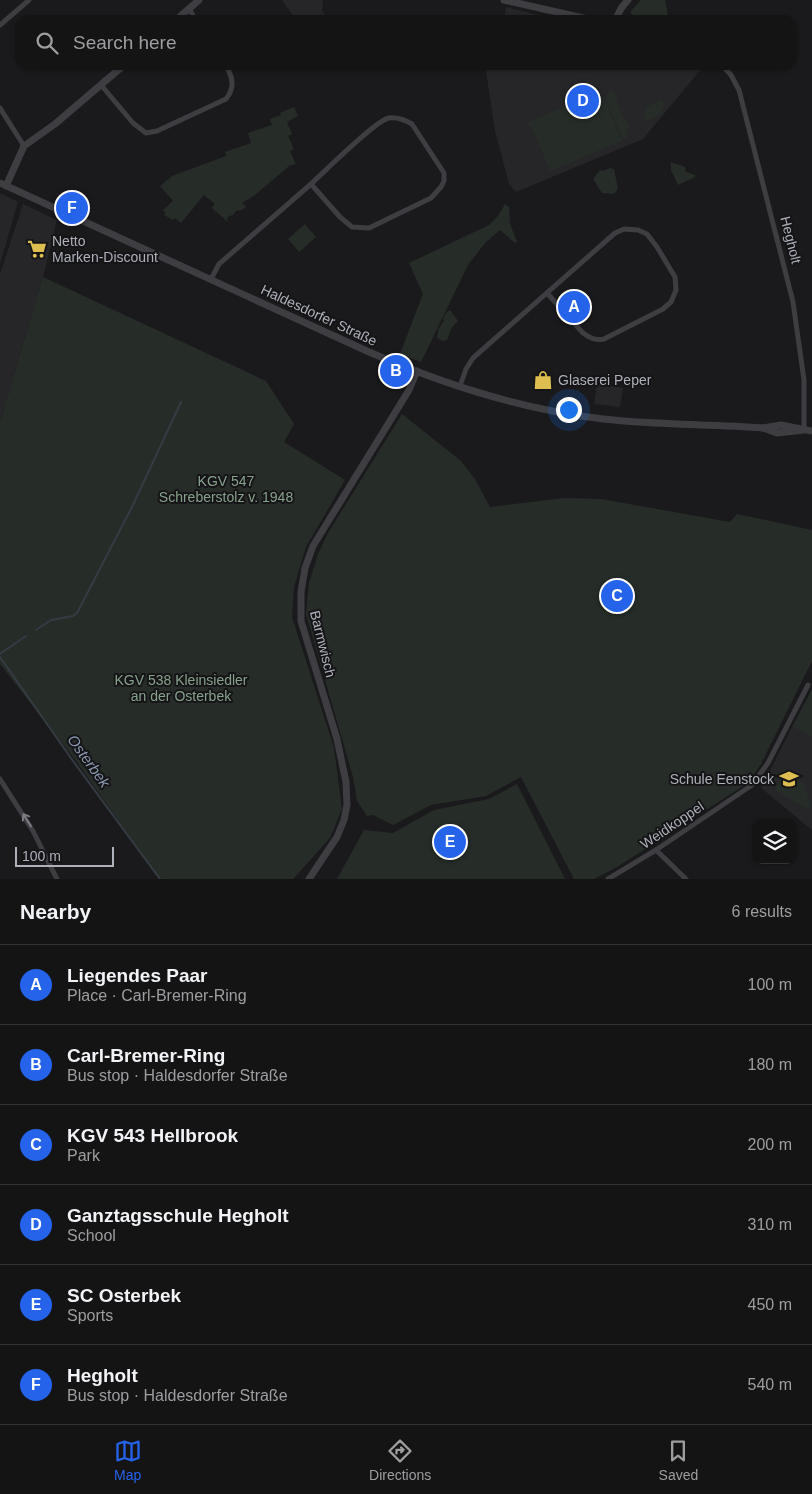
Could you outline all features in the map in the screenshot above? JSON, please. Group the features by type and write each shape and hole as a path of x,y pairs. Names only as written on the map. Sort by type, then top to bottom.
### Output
{"street":[{"path":"0,25 29,0"},
{"path":"182,15 199,0"},
{"path":"504,0 570,15"},
{"path":"618,15 628,0"},
{"path":"189,9 193,15"},
{"path":"3,184 24,146 55,124 118,70"},
{"path":"101,85 133,123 146,133 157,131 226,99 233,85 228,70"},
{"name":"Hegholt","path":"727,70 740,90 790,287 801,349 808,430"},
{"path":"0,108 24,146"},
{"path":"211,279 224,259 311,184 372,128 389,118 404,119 412,124 444,173 444,181 441,187 431,198 369,228 352,227 340,217 311,184"},
{"name":"Haldesdorfer Straße","path":"3,184 369,352 417,372 460,386 525,405 587,417 655,424 763,428 781,425 808,430"},
{"path":"460,386 466,369 473,358 615,233 622,229 628,228 641,231 650,237 674,274 677,283 671,302 663,309 598,340 588,337 583,333 547,293"},
{"name":"Barmwisch","path":"309,879 337,837 344,820 347,805 346,782 337,739 302,621 301,592 305,568 313,546 409,390 417,372"},
{"name":"Weidkoppel","path":"608,879 656,850 752,785 768,763 808,685"},
{"path":"0,779 34,831 57,879"},
{"path":"656,850 686,879"}],"shaded area":[{"path":"282,0 323,0 322,10 325,15 292,15"},
{"path":"506,7 538,15 505,15"},
{"path":"700,70 643,139 516,192 509,184 495,131 486,71"},
{"path":"0,193 18,202 0,264"},
{"path":"23,204 57,220 43,277 0,422 0,274"},
{"path":"597,384 623,388 620,407 594,404"},
{"name":"Schule Eenstock","path":"792,727 812,737 812,830 761,788"}],"green space":[{"path":"641,0 665,0 668,15 631,15 631,11"},
{"path":"612,89 622,116 624,116 629,127 625,130 628,138 623,139 605,97"},
{"path":"597,93 600,98 604,97 622,141 550,171 532,127 530,127 528,122"},
{"path":"662,100 664,103 661,113 646,122 644,116 646,108"},
{"path":"294,107 298,116 287,122 292,134 288,136 294,149 290,151 296,164 289,166 255,195 242,203 246,207 240,211 237,210 233,215 229,216 227,218 228,222 212,208 215,204 204,195 181,223 175,218 173,220 164,215 166,213 163,210 173,201 160,186 172,176 226,156 225,152 251,143 248,133 272,125 270,119"},
{"path":"671,162 685,167 686,172 695,175 695,177 678,185 671,170"},
{"path":"610,168 614,169 618,189 614,194 602,193 593,179 600,170 603,171"},
{"path":"505,204 509,207 510,224 517,242 515,243 500,230 485,243 468,265 421,362 400,354 423,294 409,263 489,225 498,216"},
{"path":"305,224 316,237 299,252 288,239"},
{"name":"KGV 538 Kleinsiedler an der Osterbek","path":"43,277 266,381 294,424 284,442 345,480 306,547 294,587 292,617 334,748 342,809 330,838 293,879 160,879 76,761 0,664 0,422"},
{"path":"450,310 458,321 452,327 447,340 443,341 437,338 439,328 444,321 443,318"},
{"path":"402,414 461,461 475,479 490,507 565,498 601,499 730,522 737,514 812,530 812,661 761,764 748,783 617,867 594,879 574,879 521,777 486,796 431,805 393,825 373,815 367,816 357,801 353,777 306,614 309,583 318,554 328,533"},
{"path":"812,689 812,737 792,727"},
{"path":"784,772 805,784 811,811 775,790"},
{"path":"517,784 565,879 337,879 364,830 393,833 434,810 489,799"}],"waterway":[{"path":"36,630 51,620 73,616 77,613 133,505 181,402"},
{"path":"0,654 26,636"},
{"name":"Osterbek","path":"0,657 73,761 160,879"}],"place":[{"name":"Ganztagsschule Hegholt","path":"583,101"},
{"name":"Hegholt","path":"72,208"},
{"name":"Netto Marken-Discount","path":"37,249"},
{"name":"Liegendes Paar","path":"574,307"},
{"name":"Carl-Bremer-Ring","path":"396,371"},
{"name":"Glaserei Peper","path":"543,380"},
{"name":"KGV 543 Hellbrook","path":"617,596"},
{"name":"Schule Eenstock","path":"789,779"},
{"name":"SC Osterbek","path":"450,842"}],"park label":[{"name":"KGV 547 Schreberstolz v. 1948","path":"226,490"}]}
